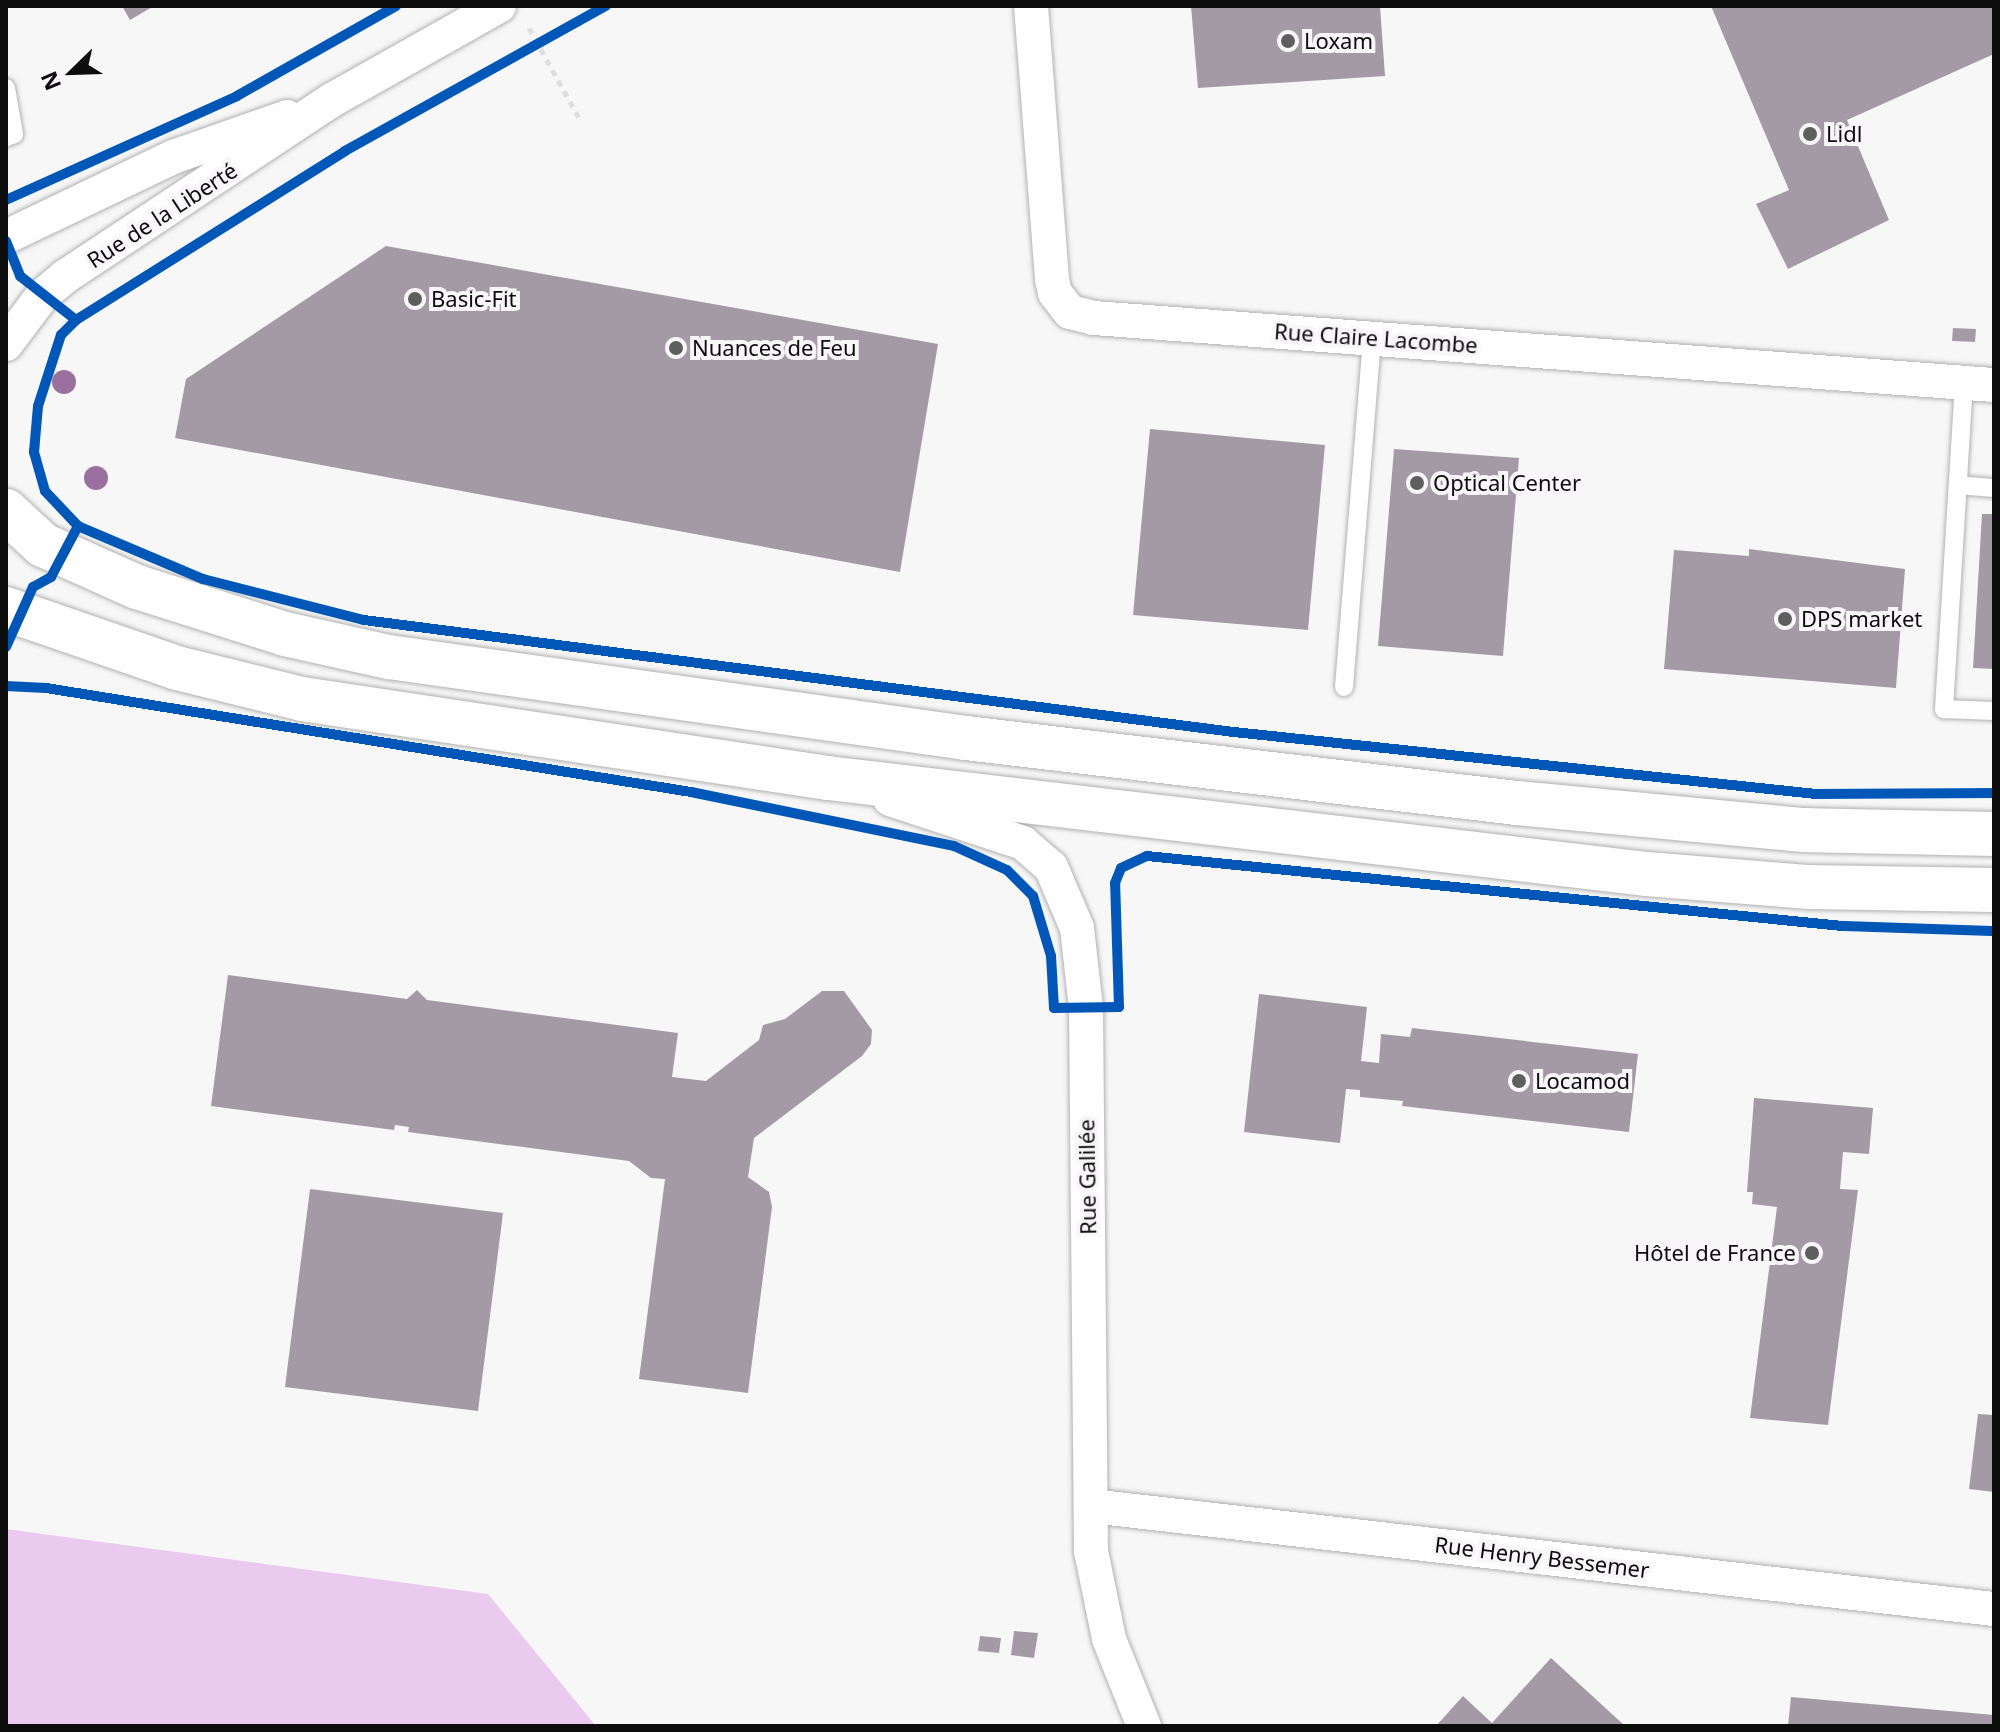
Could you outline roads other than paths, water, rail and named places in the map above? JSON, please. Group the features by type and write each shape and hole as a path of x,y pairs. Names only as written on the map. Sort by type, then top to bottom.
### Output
{"street":[{"name":"Rue de la Liberté","path":"6,344 42,296 332,100 499,6"},
{"name":"Rue Claire Lacombe","path":"1031,6 1052,279 1061,304 1070,312 1094,318 1979,384"},
{"name":"Rue de la Liberté","path":"6,237 173,157 332,100"},
{"path":"6,511 43,545 137,587 285,634 389,657 1091,754 1625,815 1804,830 1994,834"},
{"path":"6,609 177,668 273,693 828,778 1647,874 1823,887 1994,890"},
{"name":"Rue Galilée","path":"828,778 1023,843 1051,867 1070,906 1081,952 1086,1008 1091,1551 1102,1612 1144,1726"},
{"name":"Rue Henry Bessemer","path":"1091,1506 1994,1609"}],"lane":[{"path":"6,88 14,134 6,137"},
{"path":"1344,687 1372,338"},
{"path":"1979,384 1958,485 1944,709 1994,711"},
{"path":"1958,485 1994,488"}],"place":[{"name":"Loxam","path":"1288,41"},
{"name":"Lidl","path":"1810,134"},
{"name":"Basic-Fit","path":"415,299"},
{"name":"Nuances de Feu","path":"676,348"},
{"name":"Optical Center","path":"1417,483"},
{"name":"DPS market","path":"1785,619"},
{"name":"Locamod","path":"1519,1081"},
{"name":"Hôtel de France","path":"1812,1253"}]}
